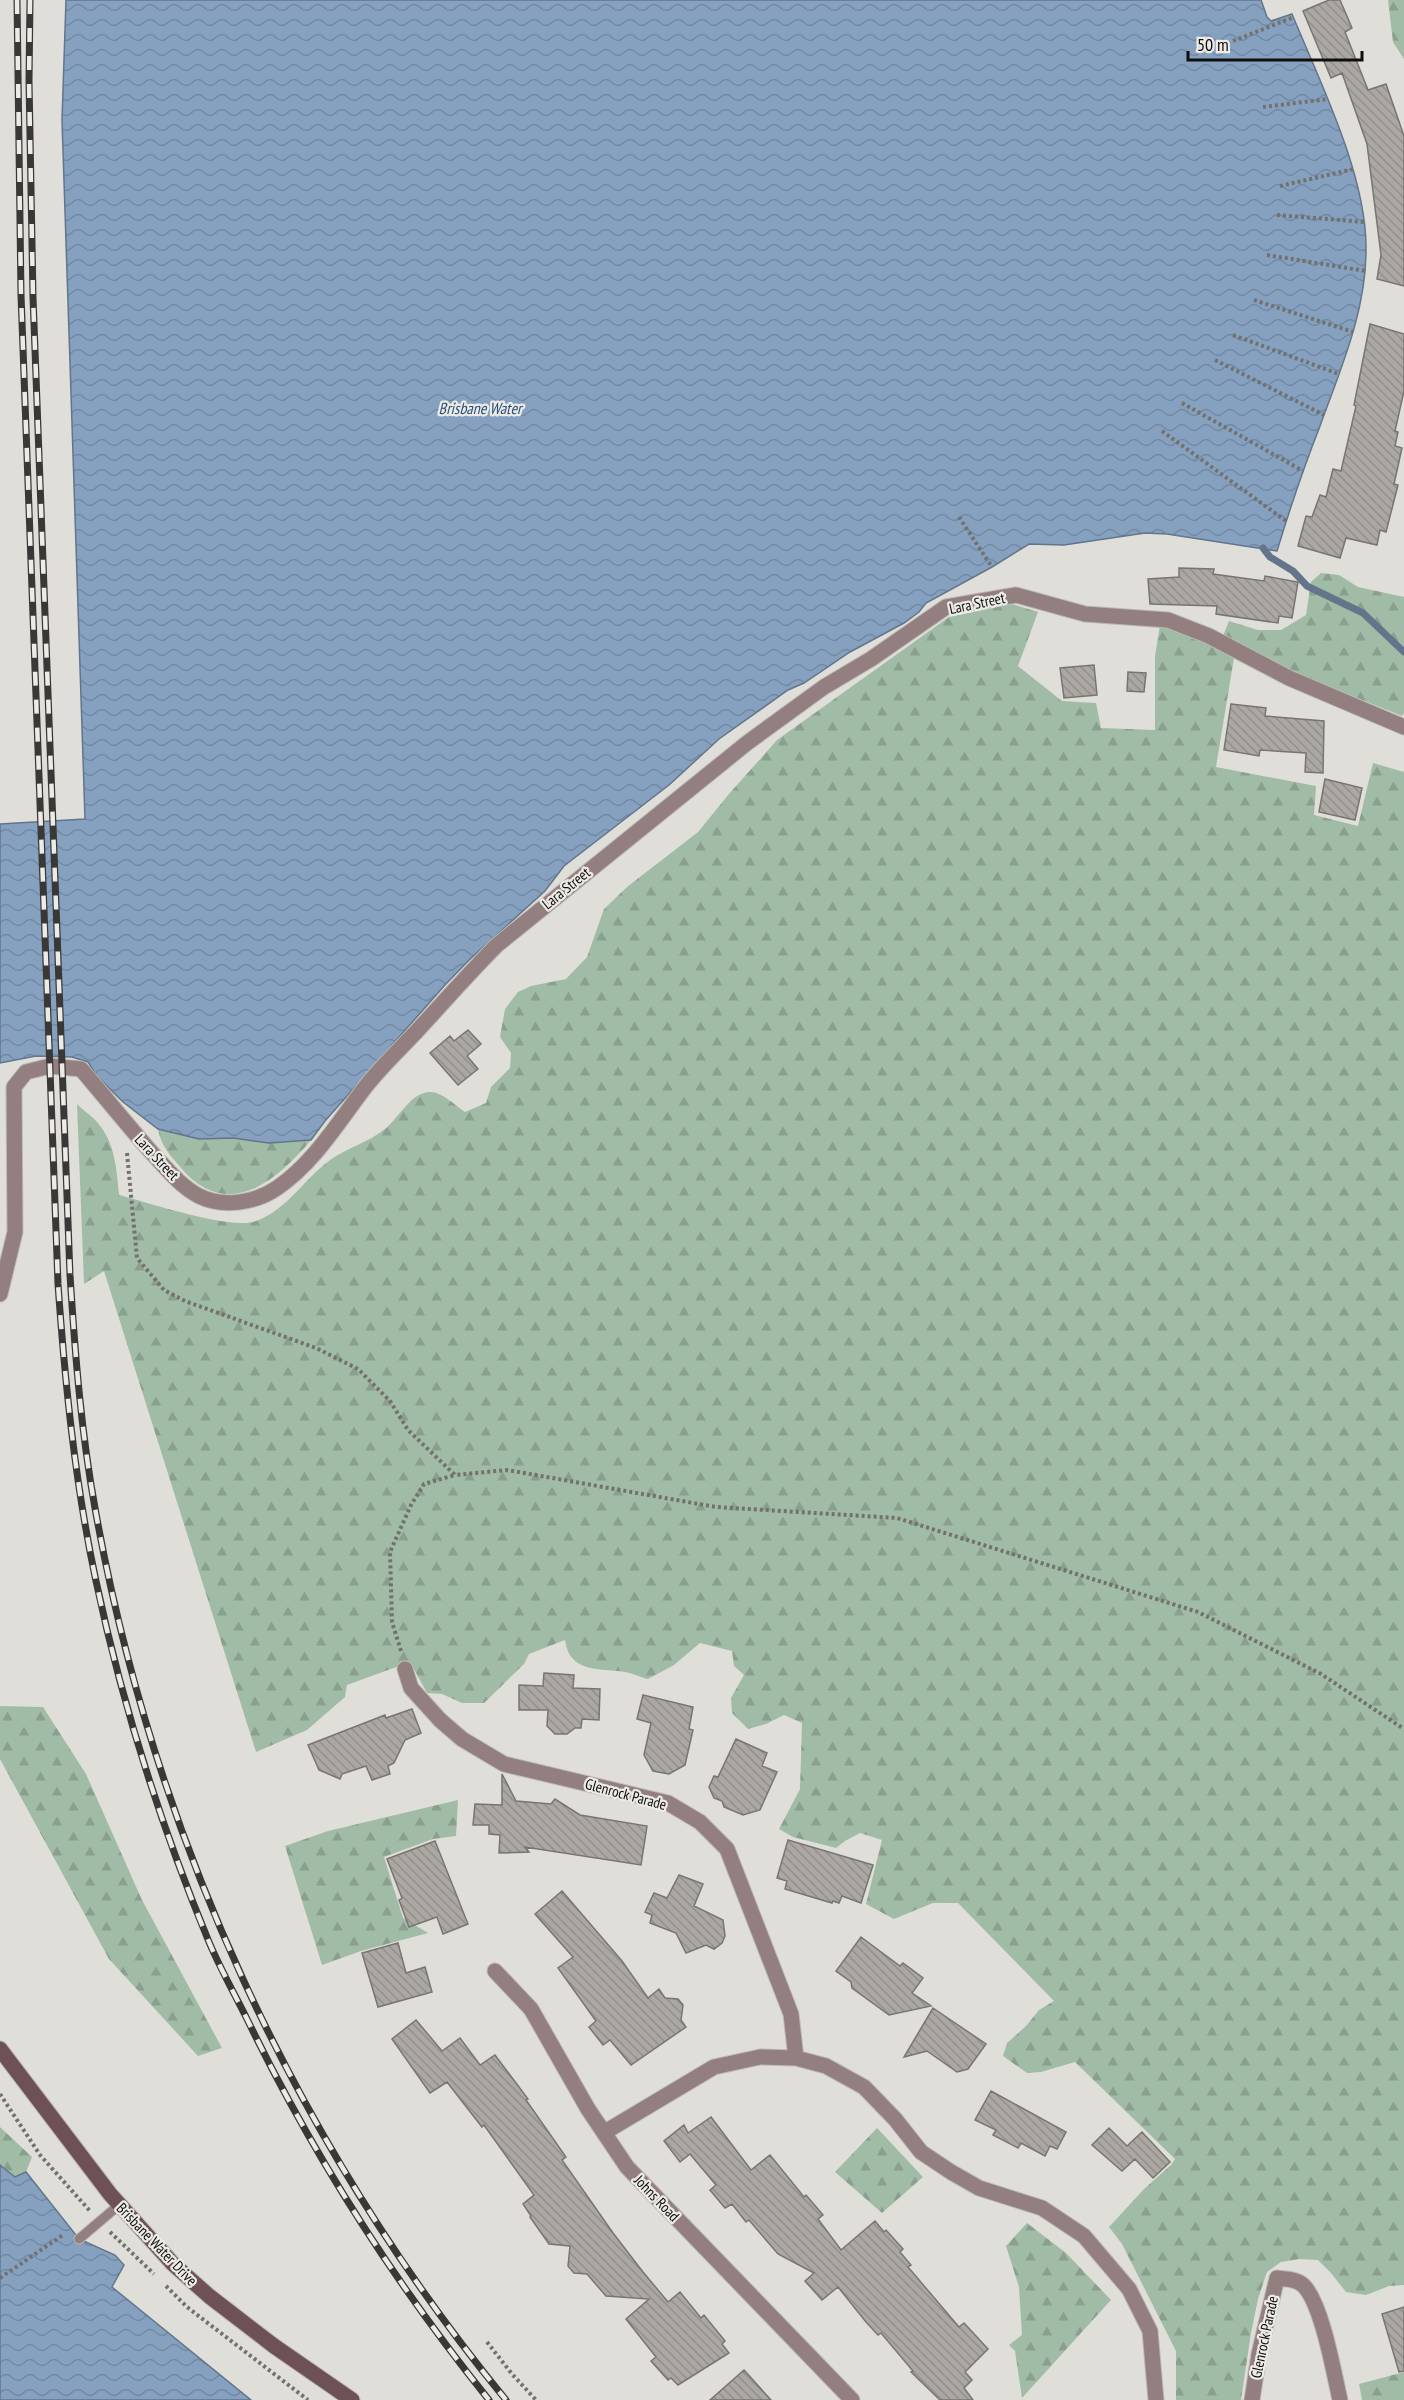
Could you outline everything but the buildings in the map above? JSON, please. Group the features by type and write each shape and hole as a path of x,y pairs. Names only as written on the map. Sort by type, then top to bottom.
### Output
{"main road":[{"name":"Brisbane Water Drive","path":"0,2049 119,2205 173,2264 209,2296 274,2346 352,2400"}],"street":[{"name":"Lara Street","path":"0,1294 15,1232 14,1087 26,1072 50,1066 81,1069 120,1117 176,1179 198,1196 232,1204 250,1201 276,1189 315,1151 336,1127 367,1084 497,945 738,749 824,687 871,659 946,607 1016,595 1085,614 1168,620 1209,636 1289,678 1403,725"},
{"name":"Glenrock Parade","path":"405,1669 411,1688 440,1720 462,1739 504,1764 668,1803 700,1822 728,1849 791,2014 796,2058"},
{"name":"Johns Road","path":"495,1971 531,2009 588,2109 606,2132 627,2167 852,2400"},
{"path":"606,2132 714,2067 760,2057 796,2058 825,2066 864,2086 896,2119 921,2152 951,2172 979,2188 1042,2208 1084,2236 1129,2289 1150,2331 1156,2400"},
{"name":"Glenrock Parade","path":"1252,2400 1259,2354 1277,2278 1291,2279 1304,2286 1317,2310 1340,2400"}],"lane":[{"path":"79,2240 119,2205"}],"path":[{"path":"1233,41 1294,17"},
{"path":"1263,107 1328,99"},
{"path":"1280,186 1354,169"},
{"path":"1277,215 1365,222"},
{"path":"1267,255 1366,271"},
{"path":"1254,300 1353,332"},
{"path":"1233,335 1339,374"},
{"path":"1215,360 1324,415"},
{"path":"1182,403 1303,471"},
{"path":"1162,431 1286,521"},
{"path":"959,517 992,567"},
{"path":"126,1149 137,1258 158,1284 184,1301 316,1348 358,1369 390,1401 408,1430 455,1475"},
{"path":"405,1669 392,1622 390,1552 411,1505 424,1484 455,1475 507,1470 716,1507 897,1518 1198,1612 1321,1674 1404,1729"},
{"path":"0,2278 71,2230"},
{"path":"487,2342 536,2400"}],"green space":[{"path":"1388,0 1404,0 1404,59 1393,42"},
{"path":"1321,573 1339,575 1358,587 1404,597 1404,713 1402,716 1310,679 1223,636 1229,621 1258,630 1281,630 1306,615 1311,582"},
{"path":"1012,604 1038,612 1018,666 1062,701 1096,703 1101,728 1155,730 1155,656 1160,625 1205,642 1234,658 1216,767 1316,786 1314,815 1358,826 1373,763 1404,772 1404,2285 1389,2286 1366,2295 1346,2292 1318,2260 1299,2259 1281,2262 1267,2272 1258,2299 1241,2400 1176,2400 1176,2351 1122,2244 1109,2227 1175,2159 1075,2062 1041,2072 1027,2073 1003,2056 1007,2043 1026,2026 1039,2010 1054,2001 958,1903 933,1903 894,1919 866,1904 882,1840 860,1833 836,1848 793,1837 779,1829 800,1789 802,1723 784,1715 766,1724 748,1729 732,1713 731,1698 744,1675 734,1666 732,1651 700,1643 674,1665 648,1679 580,1664 568,1651 565,1640 529,1654 524,1664 484,1703 462,1703 442,1694 427,1693 410,1662 347,1685 345,1697 307,1730 256,1752 104,1271 84,1284 77,1104 99,1124 106,1134 114,1159 119,1195 209,1219 244,1223 256,1221 277,1210 330,1160 385,1129 411,1101 423,1093 439,1094 465,1112 486,1103 491,1087 510,1068 511,1053 500,1037 505,1009 518,992 531,986 566,979 587,957 604,909 627,887 698,832 777,740 949,617"},
{"path":"158,1129 199,1139 233,1138 269,1143 311,1140 267,1182 250,1190 233,1194 216,1192 198,1184 170,1154 161,1140"},
{"path":"0,1706 43,1707 86,1774 142,1900 222,2048 198,2056 109,1959 0,1759"},
{"path":"458,1800 456,1836 433,1839 384,1857 403,1918 428,1933 361,1951 322,1965 285,1846 328,1831"},
{"path":"0,2127 32,2157 26,2172 15,2177 0,2165"},
{"path":"877,2128 923,2177 882,2213 835,2172"},
{"path":"1027,2223 1066,2253 1111,2300 1022,2398 1015,2351 1009,2345 1022,2335 1019,2287 1006,2246"},
{"path":"1404,2372 1404,2400 1362,2400 1359,2384"}],"water":[{"name":"Brisbane Water","path":"66,0 1261,0 1267,17 1271,21 1292,14 1328,98 1350,159 1364,219 1366,247 1362,293 1351,338 1277,551 1167,534 1145,533 1064,545 1029,544 926,603 919,612 904,623 850,652 804,683 788,690 719,739 669,785 564,866 545,891 445,985 325,1121 311,1140 269,1143 233,1138 199,1139 158,1129 123,1102 97,1076 88,1062 72,1057 36,1056 0,1063 0,824 85,819 62,120"},
{"path":"0,2165 15,2177 26,2172 79,2239 115,2255 124,2265 112,2287 251,2400 0,2400"}],"waterway":[{"path":"1263,548 1270,557 1293,571 1307,586 1363,613 1404,652"}],"railway":[{"path":"17,0 21,295 58,1284 72,1433 82,1507 96,1581 118,1673 144,1764 191,1898 218,1961 272,2070 357,2216 420,2310 489,2400"},
{"path":"30,0 29,81 33,297 70,1275 79,1392 95,1508 121,1629 154,1749 195,1866 243,1980 299,2091 361,2198 430,2302 506,2400"}]}
